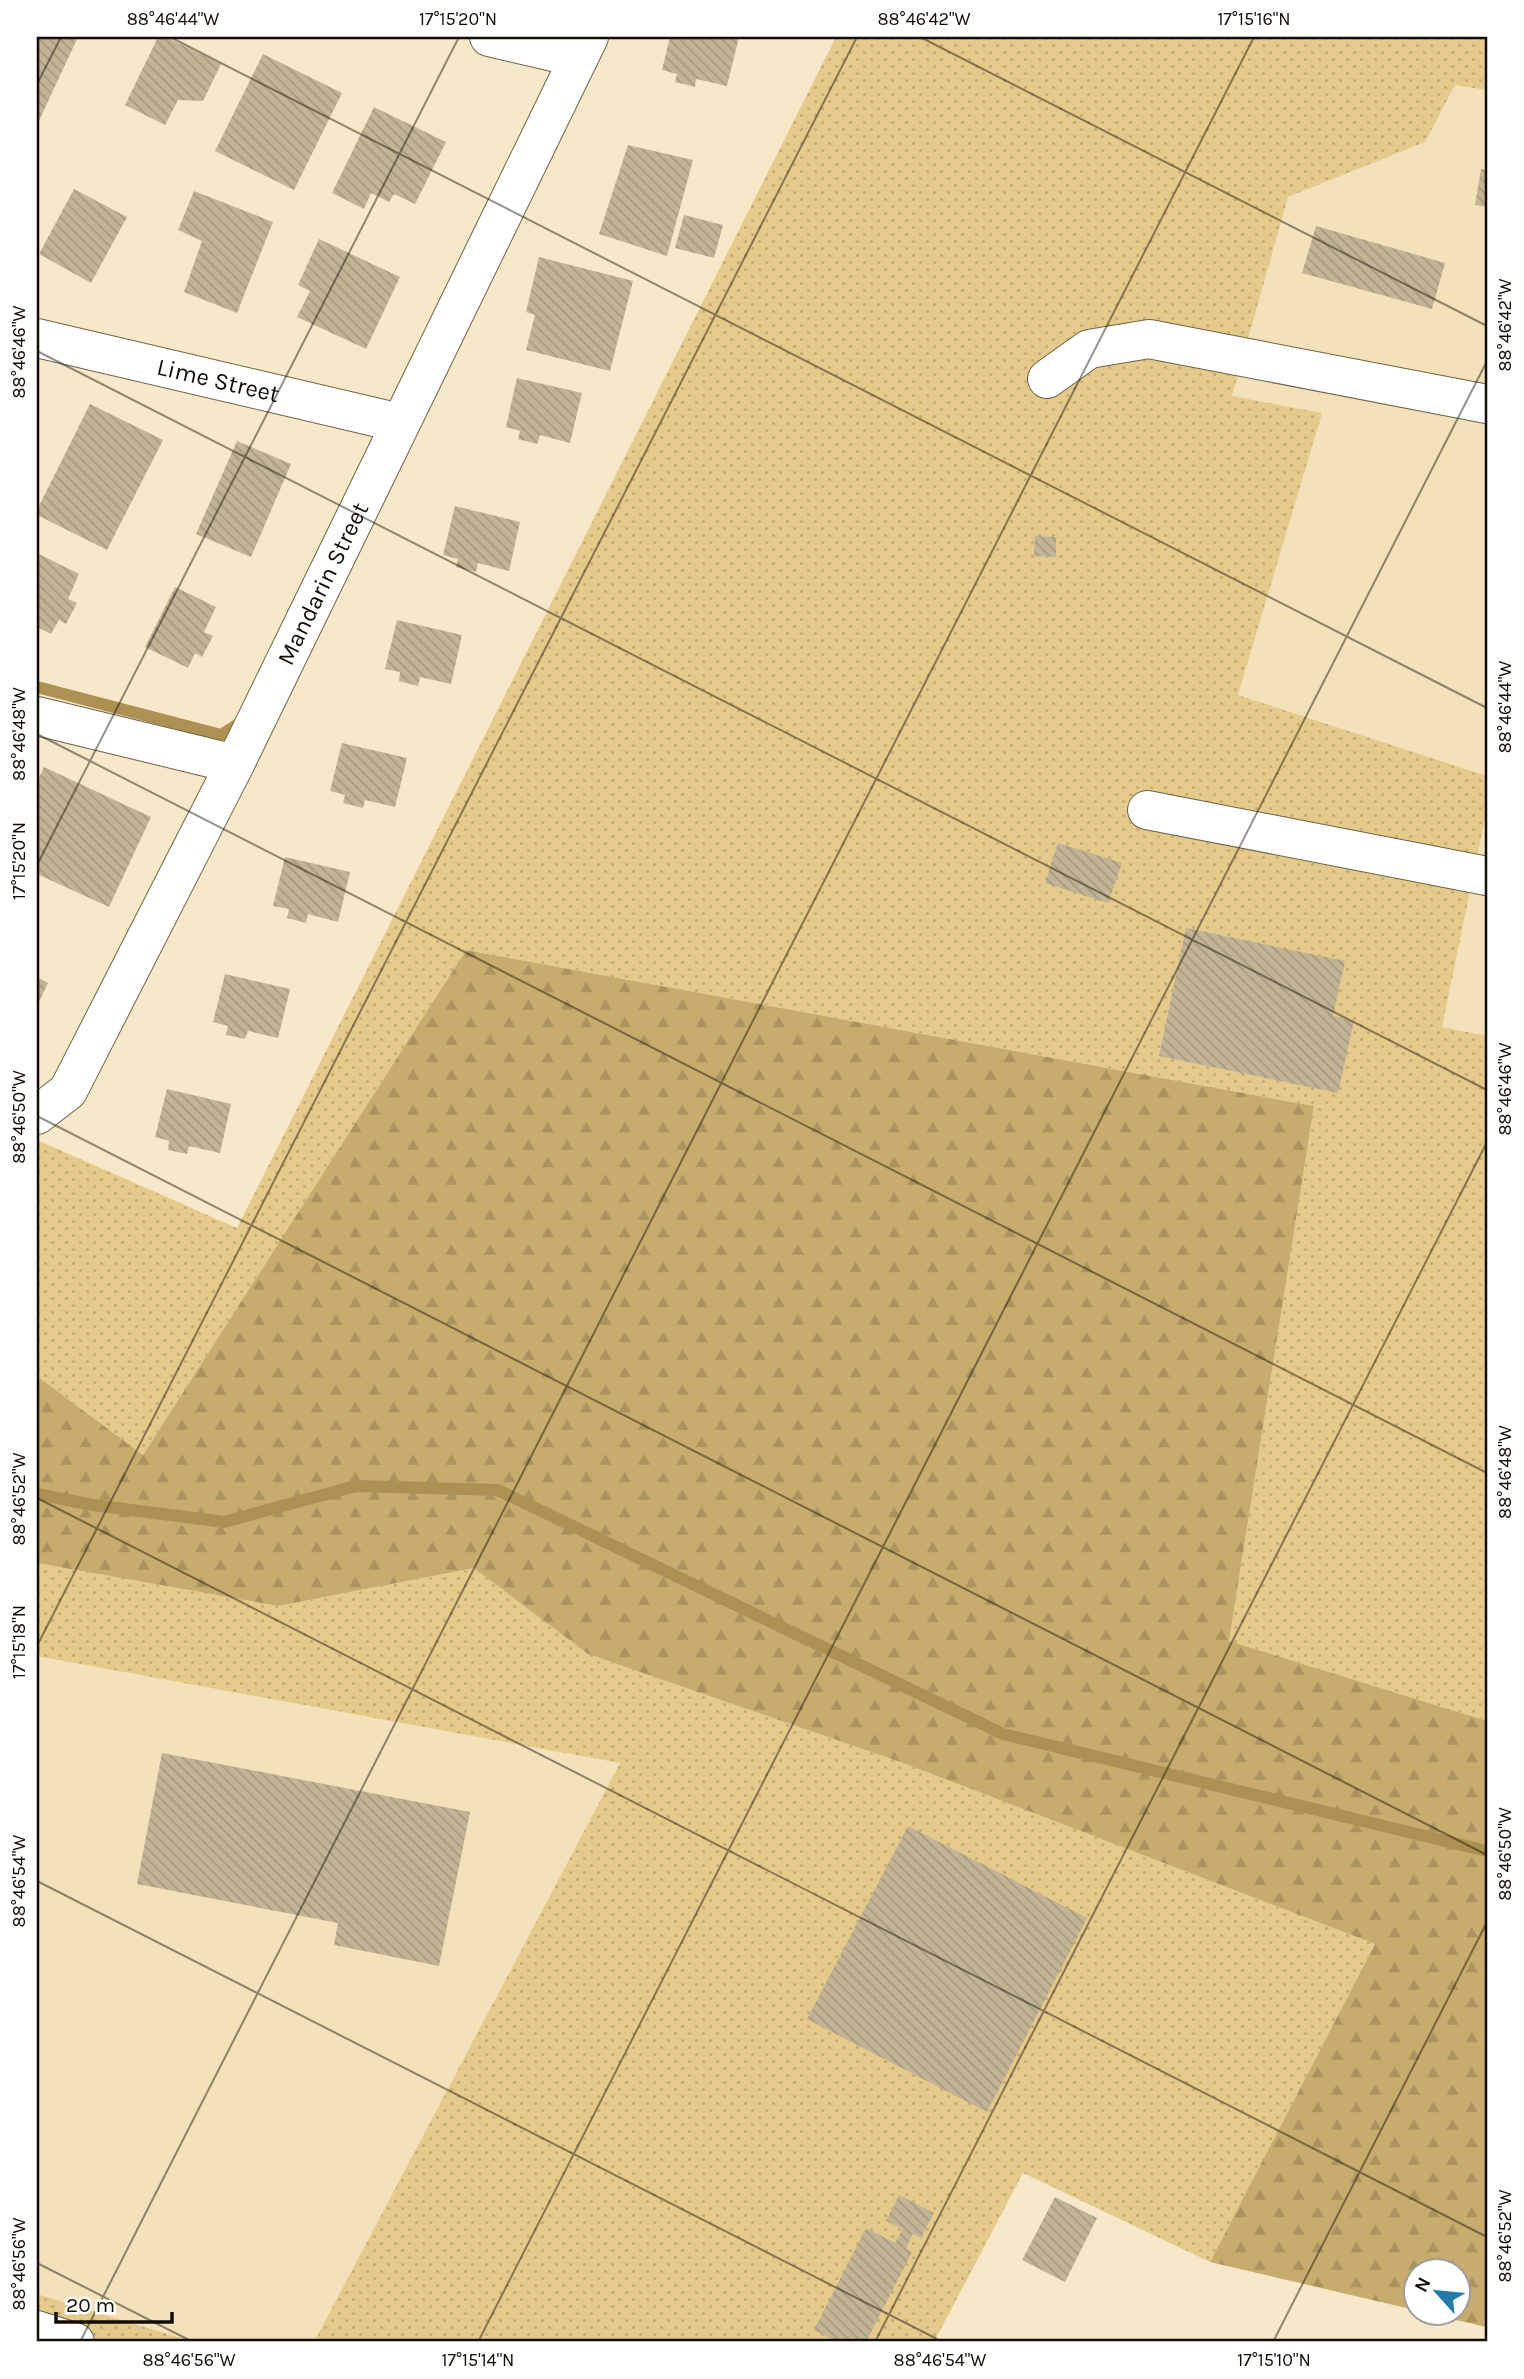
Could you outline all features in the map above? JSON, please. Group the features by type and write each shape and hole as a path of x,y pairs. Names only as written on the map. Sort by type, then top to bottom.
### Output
{"street":[{"path":"489,37 584,47"},
{"name":"Mandarin Street","path":"37,1115 68,1091 235,764 584,47"},
{"name":"Lime Street","path":"37,338 400,423"},
{"path":"1047,379 1089,349 1149,339 1487,404"},
{"path":"37,716 235,764"},
{"path":"1147,810 1487,876"},
{"path":"37,2330 75,2342"}],"shaded area":[{"path":"836,37 1487,37 1487,90 1455,85 1425,142 1288,197 1232,396 1322,413 1238,695 1487,776 1487,809 1442,1027 1487,1036 1487,1721 1229,1641 1314,1106 466,950 143,1455 37,1376 37,1140 237,1228"},
{"path":"1455,85 1487,90 1487,776 1238,695 1321,414 1232,396 1288,197 1425,142"},
{"path":"1487,809 1487,1036 1442,1027"},
{"path":"37,1563 278,1606 474,1568 588,1654 903,1763 1375,1944 1210,2262 1023,2173 934,2342 314,2342 620,1763 37,1656"},
{"path":"37,1656 620,1762 314,2342 194,2342 37,2294"},
{"path":"37,2294 194,2342 37,2342"}],"green space":[{"path":"466,950 1314,1106 1229,1641 1487,1721 1487,2327 1472,2324 1472,2256 1402,2256 1402,2307 1210,2262 1375,1944 903,1763 588,1654 474,1568 278,1606 37,1563 37,1376 143,1455"}],"building":[{"path":"37,37 78,37 37,125"},
{"path":"158,37 166,37 221,64 203,101 178,100 165,125 125,105"},
{"path":"670,37 739,37 727,86 696,79 695,87 675,82 677,74 662,70"},
{"path":"263,54 342,93 294,190 215,151"},
{"path":"374,107 446,142 415,204 394,194 389,202 371,193 364,209 332,193"},
{"path":"628,145 693,160 667,256 599,234"},
{"path":"1481,169 1487,170 1487,207 1475,205"},
{"path":"74,189 127,217 91,283 39,254"},
{"path":"194,191 273,222 237,313 184,292 202,241 178,230"},
{"path":"684,215 723,225 714,258 675,248"},
{"path":"1316,226 1445,263 1432,309 1302,273"},
{"path":"319,239 400,277 366,349 297,317 310,291 298,285"},
{"path":"539,257 633,281 610,371 526,350 535,315 526,312"},
{"path":"517,378 582,393 570,443 540,435 537,444 518,439 520,431 506,427"},
{"path":"90,404 163,440 107,550 37,515 37,510"},
{"path":"237,441 291,464 251,557 196,534"},
{"path":"455,506 520,522 509,571 478,563 476,572 456,567 458,559 443,555"},
{"path":"1035,536 1056,537 1056,557 1034,556"},
{"path":"39,554 79,574 68,599 77,603 66,624 59,620 51,634 37,627"},
{"path":"175,587 216,607 204,632 213,636 202,657 195,653 188,668 145,647"},
{"path":"397,620 462,635 451,684 420,677 418,686 399,681 400,672 385,669"},
{"path":"342,743 407,758 395,807 365,800 363,808 343,803 345,795 330,791"},
{"path":"44,767 151,817 109,907 37,874 37,782"},
{"path":"1058,843 1122,863 1108,903 1045,883"},
{"path":"285,857 350,872 338,922 308,914 306,923 287,918 289,909 273,906"},
{"path":"1186,928 1345,961 1333,1016 1354,1021 1338,1093 1159,1056"},
{"path":"225,974 290,989 278,1038 248,1031 245,1039 226,1035 228,1026 213,1022"},
{"path":"37,977 48,983 37,1006"},
{"path":"167,1089 231,1104 220,1153 189,1146 187,1154 168,1150 169,1141 155,1137"},
{"path":"162,1753 470,1812 439,1966 334,1945 338,1923 137,1884"},
{"path":"908,1826 1087,1918 987,2112 807,2019"},
{"path":"899,2195 934,2213 921,2238 913,2234 906,2248 912,2252 866,2342 838,2342 814,2330 866,2228 895,2243 903,2229 886,2221"},
{"path":"1055,2197 1097,2218 1065,2282 1022,2260"}],"waterway":[{"path":"37,687 221,735 245,720"},
{"path":"37,1494 93,1505 224,1522 356,1486 498,1490 1003,1734 1487,1851"}]}
